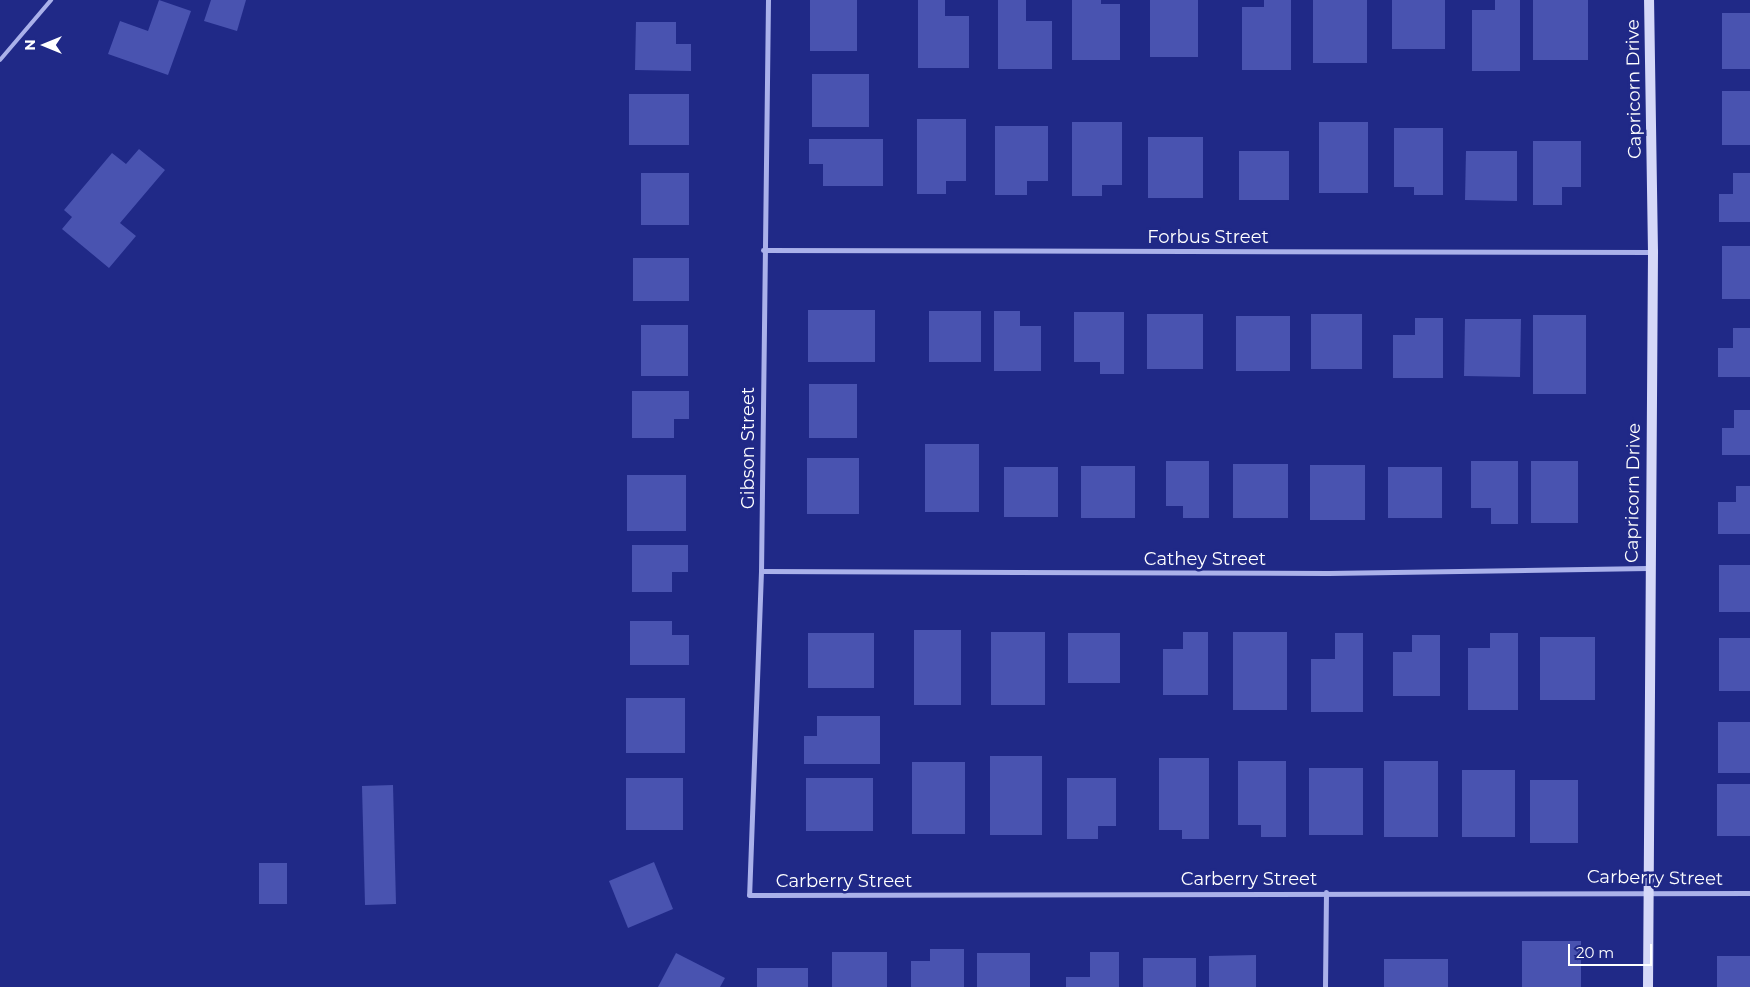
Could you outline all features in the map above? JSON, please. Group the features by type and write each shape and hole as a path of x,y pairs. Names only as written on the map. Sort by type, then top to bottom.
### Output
{"street":[{"name":"Gibson Street","path":"749,895 761,571 763,250 768,0"},
{"name":"Capricorn Drive","path":"1648,987 1648,568 1652,252 1649,0"},
{"name":"Forbus Street","path":"763,250 1652,252"},
{"name":"Cathey Street","path":"761,571 1328,573 1648,568"},
{"name":"Carberry Street","path":"749,895 1649,891 1750,893"},
{"path":"1326,892 1326,987"}],"lane":[{"path":"0,60 51,0"}],"building":[{"path":"159,0 191,11 168,75 108,54 120,21 148,31"},
{"path":"211,0 246,0 237,31 204,21"},
{"path":"810,0 857,0 857,51 810,51"},
{"path":"918,0 945,0 945,16 969,16 969,68 918,68"},
{"path":"998,0 1026,0 1026,21 1052,21 1052,69 998,69"},
{"path":"1072,0 1101,0 1101,4 1120,4 1120,60 1072,60"},
{"path":"1150,0 1198,0 1198,57 1150,57"},
{"path":"1264,0 1291,0 1291,70 1242,70 1242,7 1264,7"},
{"path":"1313,0 1367,0 1367,63 1313,63"},
{"path":"1392,0 1445,0 1445,49 1392,49"},
{"path":"1495,0 1520,0 1520,71 1472,71 1472,10 1495,10"},
{"path":"1533,0 1588,0 1588,60 1533,60"},
{"path":"1722,13 1750,13 1750,69 1722,69"},
{"path":"636,22 676,22 676,44 691,44 691,71 635,70"},
{"path":"812,74 869,74 869,127 812,127"},
{"path":"1722,91 1750,91 1750,145 1722,145"},
{"path":"629,94 689,94 689,145 629,145"},
{"path":"917,119 966,119 966,181 946,181 946,194 917,194"},
{"path":"1072,122 1122,122 1122,185 1102,185 1102,196 1072,196"},
{"path":"1319,122 1368,122 1368,193 1319,193"},
{"path":"995,126 1048,126 1048,181 1027,181 1027,195 995,195"},
{"path":"1394,128 1443,128 1443,195 1414,195 1414,187 1394,187"},
{"path":"1148,137 1203,137 1203,198 1148,198"},
{"path":"809,139 883,139 883,186 823,186 823,164 809,164"},
{"path":"1533,141 1581,141 1581,187 1562,187 1562,205 1533,205"},
{"path":"139,149 165,170 120,223 136,236 109,268 62,229 72,217 64,210 112,153 126,164"},
{"path":"1239,151 1289,151 1289,200 1239,200"},
{"path":"1466,151 1517,151 1517,201 1465,200"},
{"path":"641,173 689,173 689,225 641,225"},
{"path":"1733,173 1750,173 1750,222 1719,222 1719,194 1733,194"},
{"path":"1722,246 1750,246 1750,299 1722,299"},
{"path":"633,258 689,258 689,301 633,301"},
{"path":"808,310 875,310 875,362 808,362"},
{"path":"929,311 981,311 981,362 929,362"},
{"path":"994,311 1020,311 1020,326 1041,326 1041,371 994,371"},
{"path":"1074,312 1124,312 1124,374 1100,374 1100,362 1074,362"},
{"path":"1147,314 1203,314 1203,369 1147,369"},
{"path":"1311,314 1362,314 1362,369 1311,369"},
{"path":"1533,315 1586,315 1586,394 1533,394"},
{"path":"1236,316 1290,316 1290,371 1236,371"},
{"path":"1415,318 1443,318 1443,378 1393,378 1393,335 1415,335"},
{"path":"1465,319 1521,319 1520,377 1464,376"},
{"path":"641,325 688,325 688,376 641,376"},
{"path":"1733,328 1750,328 1750,377 1718,377 1718,348 1733,348"},
{"path":"809,384 857,384 857,438 809,438"},
{"path":"632,391 689,391 689,419 674,419 674,438 632,438"},
{"path":"1734,410 1750,410 1750,455 1722,455 1722,428 1734,428"},
{"path":"925,444 979,444 979,512 925,512"},
{"path":"807,458 859,458 859,514 807,514"},
{"path":"1166,461 1209,461 1209,518 1183,518 1183,506 1166,506"},
{"path":"1471,461 1518,461 1518,524 1491,524 1491,508 1471,508"},
{"path":"1531,461 1578,461 1578,523 1531,523"},
{"path":"1233,464 1288,464 1288,518 1233,518"},
{"path":"1310,465 1365,465 1365,520 1310,520"},
{"path":"1081,466 1135,466 1135,518 1081,518"},
{"path":"1004,467 1058,467 1058,517 1004,517"},
{"path":"1388,467 1442,467 1442,518 1388,518"},
{"path":"627,475 686,475 686,531 627,531"},
{"path":"1736,486 1750,486 1750,534 1718,534 1718,502 1736,502"},
{"path":"632,545 688,545 688,572 672,572 672,592 632,592"},
{"path":"1719,565 1750,565 1750,612 1719,612"},
{"path":"630,621 672,621 672,635 689,635 689,665 630,665"},
{"path":"914,630 961,630 961,705 914,705"},
{"path":"991,632 1045,632 1045,705 991,705"},
{"path":"1183,632 1208,632 1208,695 1163,695 1163,649 1183,649"},
{"path":"1233,632 1287,632 1287,710 1233,710"},
{"path":"808,633 874,633 874,688 808,688"},
{"path":"1068,633 1120,633 1120,683 1068,683"},
{"path":"1335,633 1363,633 1363,712 1311,712 1311,659 1335,659"},
{"path":"1490,633 1518,633 1518,710 1468,710 1468,648 1490,648"},
{"path":"1412,635 1440,635 1440,696 1393,696 1393,652 1412,652"},
{"path":"1540,637 1595,637 1595,700 1540,700"},
{"path":"1719,638 1750,638 1750,691 1719,691"},
{"path":"626,698 685,698 685,753 626,753"},
{"path":"817,716 880,716 880,764 804,764 804,736 817,736"},
{"path":"1718,722 1750,722 1750,773 1718,773"},
{"path":"990,756 1042,756 1042,835 990,835"},
{"path":"1159,758 1209,758 1209,839 1182,839 1182,830 1159,830"},
{"path":"1238,761 1286,761 1286,837 1261,837 1261,825 1238,825"},
{"path":"1384,761 1438,761 1438,837 1384,837"},
{"path":"912,762 965,762 965,834 912,834"},
{"path":"1309,768 1363,768 1363,835 1309,835"},
{"path":"1462,770 1515,770 1515,837 1462,837"},
{"path":"626,778 683,778 683,830 626,830"},
{"path":"806,778 873,778 873,831 806,831"},
{"path":"1067,778 1116,778 1116,826 1098,826 1098,839 1067,839"},
{"path":"1530,780 1578,780 1578,843 1530,843"},
{"path":"1717,784 1750,784 1750,836 1717,836"},
{"path":"393,785 396,904 365,905 362,786"},
{"path":"654,862 673,909 628,928 609,881"},
{"path":"259,863 287,863 287,904 259,904"},
{"path":"1522,941 1581,941 1581,987 1522,987"},
{"path":"930,949 964,949 964,987 911,987 911,961 930,961"},
{"path":"832,952 887,952 887,987 832,987"},
{"path":"1090,952 1119,952 1119,987 1066,987 1066,977 1090,977"},
{"path":"676,953 725,978 720,987 658,987"},
{"path":"977,953 1030,953 1030,987 977,987"},
{"path":"1256,955 1256,987 1209,987 1209,956"},
{"path":"1717,956 1750,956 1750,987 1717,987"},
{"path":"1143,958 1196,958 1196,987 1143,987"},
{"path":"1384,959 1448,959 1448,987 1384,987"},
{"path":"757,968 808,968 808,987 757,987"}]}
